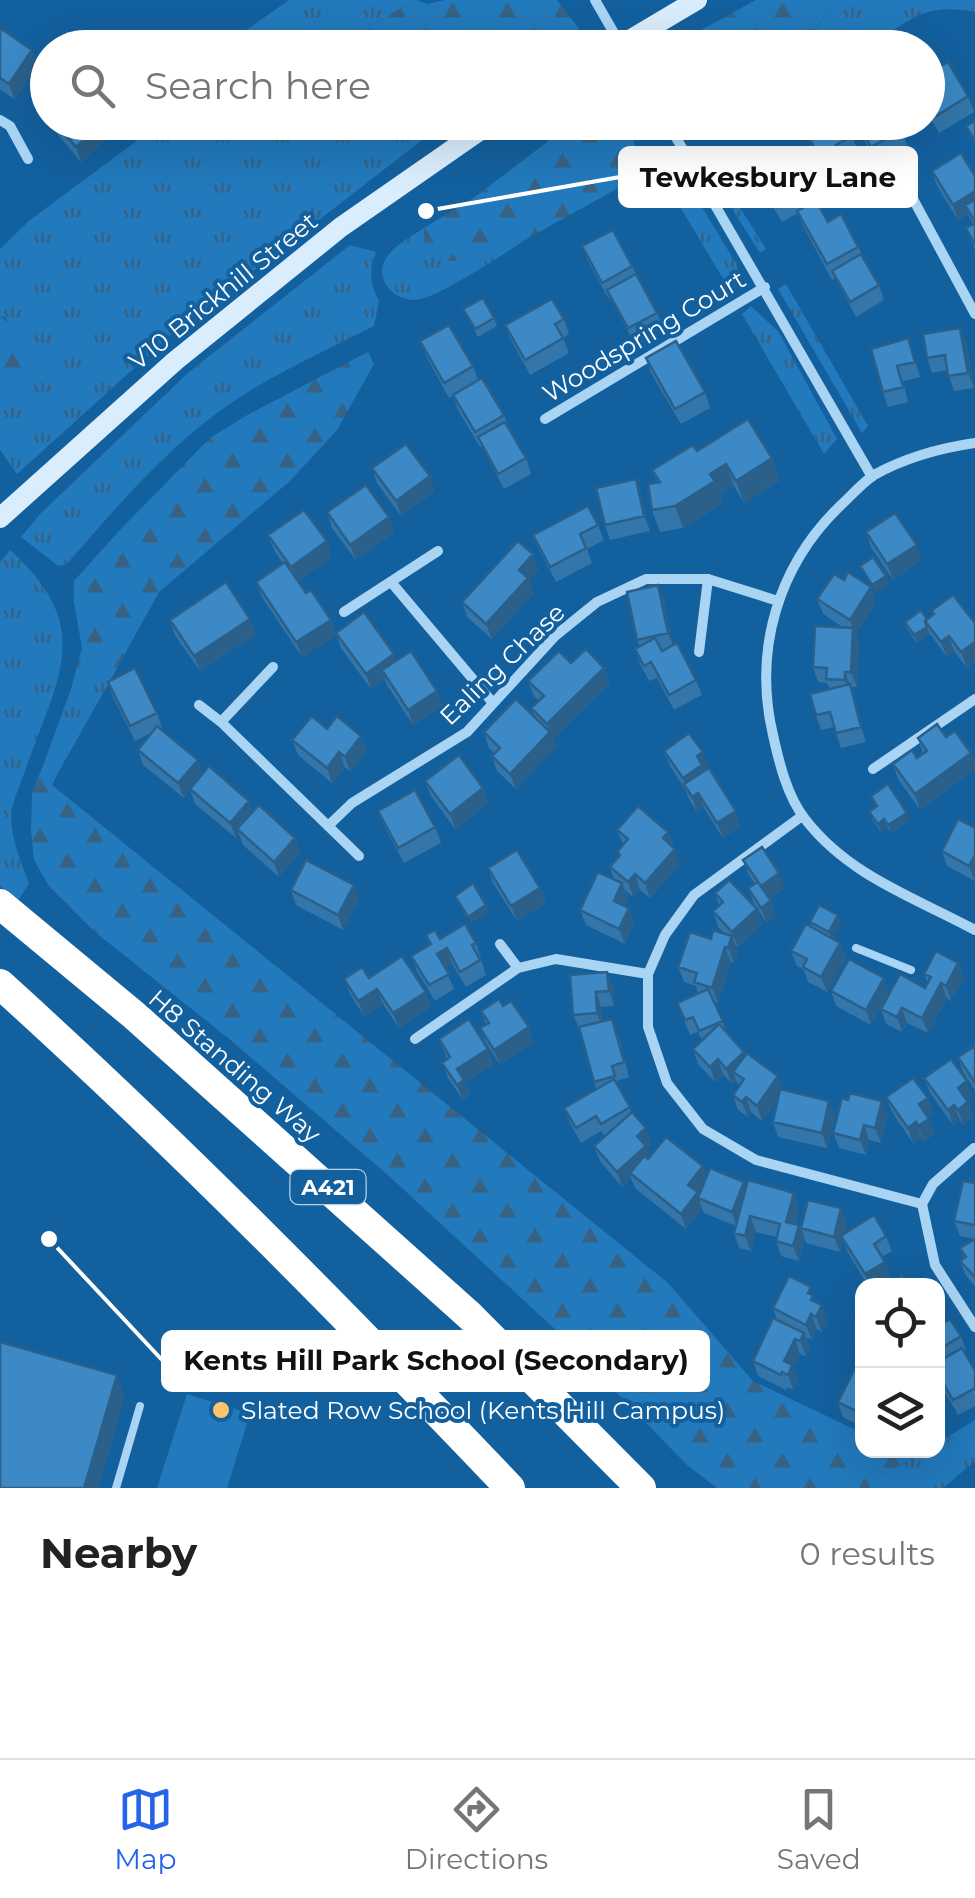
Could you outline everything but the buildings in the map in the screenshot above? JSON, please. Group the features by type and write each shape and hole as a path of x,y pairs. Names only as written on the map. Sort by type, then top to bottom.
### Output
{"highway":[{"name":"H8 Standing Way","path":"0,904 135,1016 470,1316 640,1488"},
{"path":"0,984 113,1089 403,1376 510,1488"}],"street":[{"path":"595,0 610,30"},
{"path":"649,30 698,0"},
{"path":"0,120 10,126 28,159"},
{"name":"V10 Brickhill Street","path":"0,518 22,494 175,361 341,227 466,140"},
{"path":"678,140 872,476"},
{"path":"906,184 975,314"},
{"name":"Woodspring Court","path":"545,419 765,288"},
{"path":"975,443 917,456 872,476 813,533 790,570 778,601 766,660 768,715 780,767 802,816 833,851 888,888 975,930"},
{"path":"344,612 438,551"},
{"name":"Ealing Chase","path":"328,826 352,803 467,732 555,636 597,602 646,579 708,579 778,601"},
{"path":"698,652 708,579"},
{"path":"392,582 493,703"},
{"path":"220,722 272,667"},
{"path":"873,769 975,699"},
{"path":"198,705 359,856"},
{"path":"802,816 694,894 665,934 648,974 648,1027 667,1083 703,1129 756,1160 922,1204"},
{"path":"500,944 518,968"},
{"path":"415,1039 518,968 556,959 648,974"},
{"path":"974,1148 933,1184 922,1204 936,1265 975,1327"}],"lane":[{"path":"856,948 911,970"},
{"path":"116,1488 140,1406"}],"green space":[{"path":"289,0 416,0 362,30 246,30"},
{"path":"416,0 427,4 445,0 557,0 580,30 362,30"},
{"path":"756,0 840,0 830,7 815,30 701,30"},
{"path":"840,0 975,0 975,12 954,9 924,13 891,30 815,30 830,7"},
{"path":"138,140 422,140 172,334 17,474 0,450 0,401 34,363 5,317 0,316 0,249 30,220"},
{"path":"550,140 633,140 645,173 532,236 477,261 446,261 431,255 424,228 475,197"},
{"path":"709,159 766,249 760,253 703,163"},
{"path":"683,176 737,265 738,282 731,292 667,185"},
{"path":"424,228 425,243 477,261 532,236 440,292 407,299 387,286 383,267 392,251"},
{"path":"350,245 376,252 371,277 379,301 374,326 271,379 213,416 154,468 67,564 58,566 21,537 40,514 189,372"},
{"path":"786,284 868,426 862,433 778,289"},
{"path":"751,306 778,331 837,439 824,454 742,314"},
{"path":"0,316 23,334 34,363 0,401"},
{"path":"368,352 374,364 337,430 290,481 159,592 111,679 88,662 74,602 74,581 118,532 210,438"},
{"path":"10,550 36,577 53,603 61,627 62,652 50,703 12,809 14,837 29,883 18,901 0,886 0,562"},
{"path":"82,648 88,662 111,679 58,773 44,763"},
{"path":"44,763 58,773 52,785 668,1283 753,1381 855,1430 855,1458 912,1458 887,1473 898,1488 717,1488 687,1465 557,1331 390,1177 228,1038 95,932 49,886 34,860 32,793"},
{"path":"187,1394 250,1414 227,1488 157,1488"},
{"path":"975,1420 975,1461 943,1488 898,1488 887,1473 913,1458 945,1458 945,1439"}],"place":[{"name":"Tewkesbury Lane","path":"426,211"},
{"name":"Kents Hill Park School (Secondary)","path":"49,1239"},
{"name":"Slated Row School (Kents Hill Campus)","path":"221,1410"}]}
